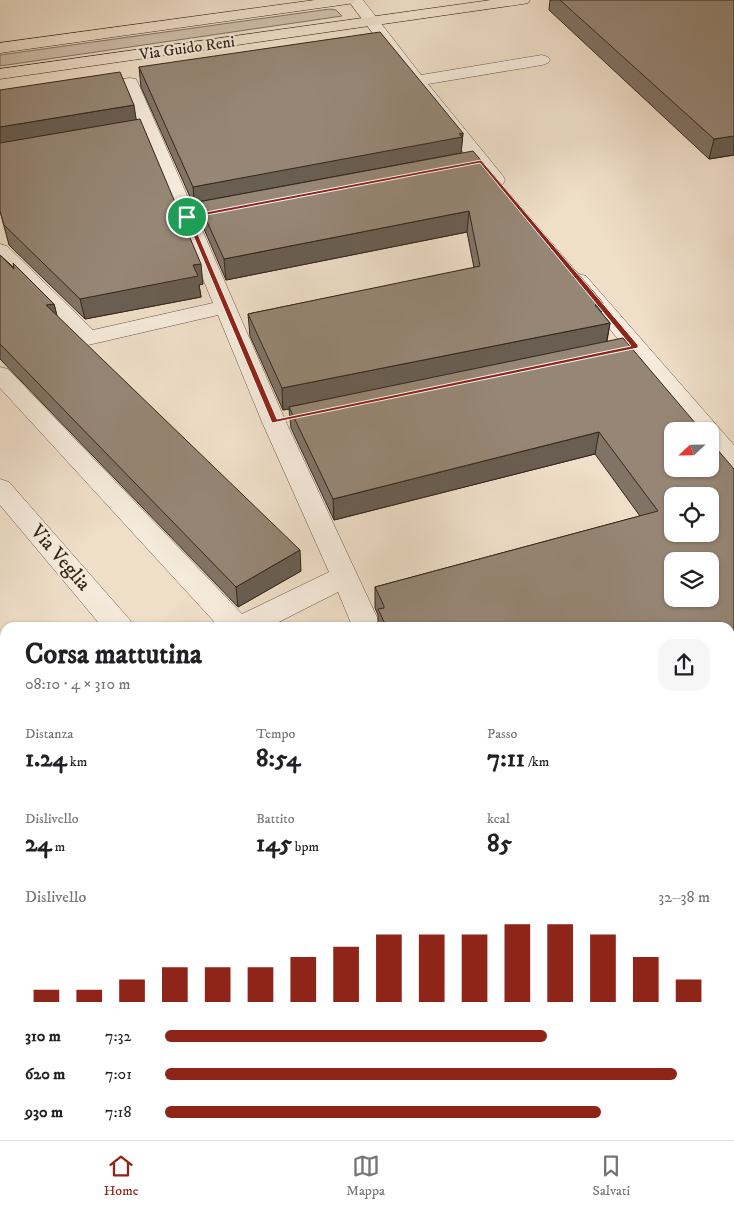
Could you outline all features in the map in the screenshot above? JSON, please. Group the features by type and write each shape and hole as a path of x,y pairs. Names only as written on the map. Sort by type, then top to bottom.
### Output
{"main road":[{"name":"Via Guido Reni","path":"0,48 311,3 348,0"},
{"name":"Via Guido Reni","path":"0,74 523,0"}],"street":[{"path":"355,0 506,192"},
{"path":"418,81 542,60"},
{"path":"74,92 130,83 141,132 197,215 226,308 284,420 345,576 365,622"},
{"path":"461,165 481,161"},
{"path":"0,250 88,338 226,308"},
{"path":"570,269 626,349 699,422"},
{"path":"0,374 233,622"},
{"path":"719,444 734,461"},
{"name":"Via Veglia","path":"0,488 115,622"},
{"path":"251,622 345,576"}],"shaded area":[{"path":"330,9 336,10 342,16 0,66 0,55"}],"building":[{"path":"560,0 734,0 734,136 714,139"},
{"path":"380,32 463,133 459,134 462,137 193,187 139,67"},
{"path":"120,72 134,105 0,127 0,90"},
{"path":"140,119 201,264 193,265 198,276 80,299 4,225 0,211 0,143"},
{"path":"473,151 603,303 595,305 610,323 282,388 248,314 480,266 469,211 224,259 198,202"},
{"path":"0,255 14,269 13,263 54,304 46,305 300,550 236,587 0,344"},
{"path":"623,338 694,422 664,422 664,478 719,478 719,452 734,469 734,622 384,622 378,609 384,608 384,606 375,587 658,511 599,432 333,499 289,407"}],"route":[{"path":"481,161 636,347 274,422 187,217 481,161"}]}
